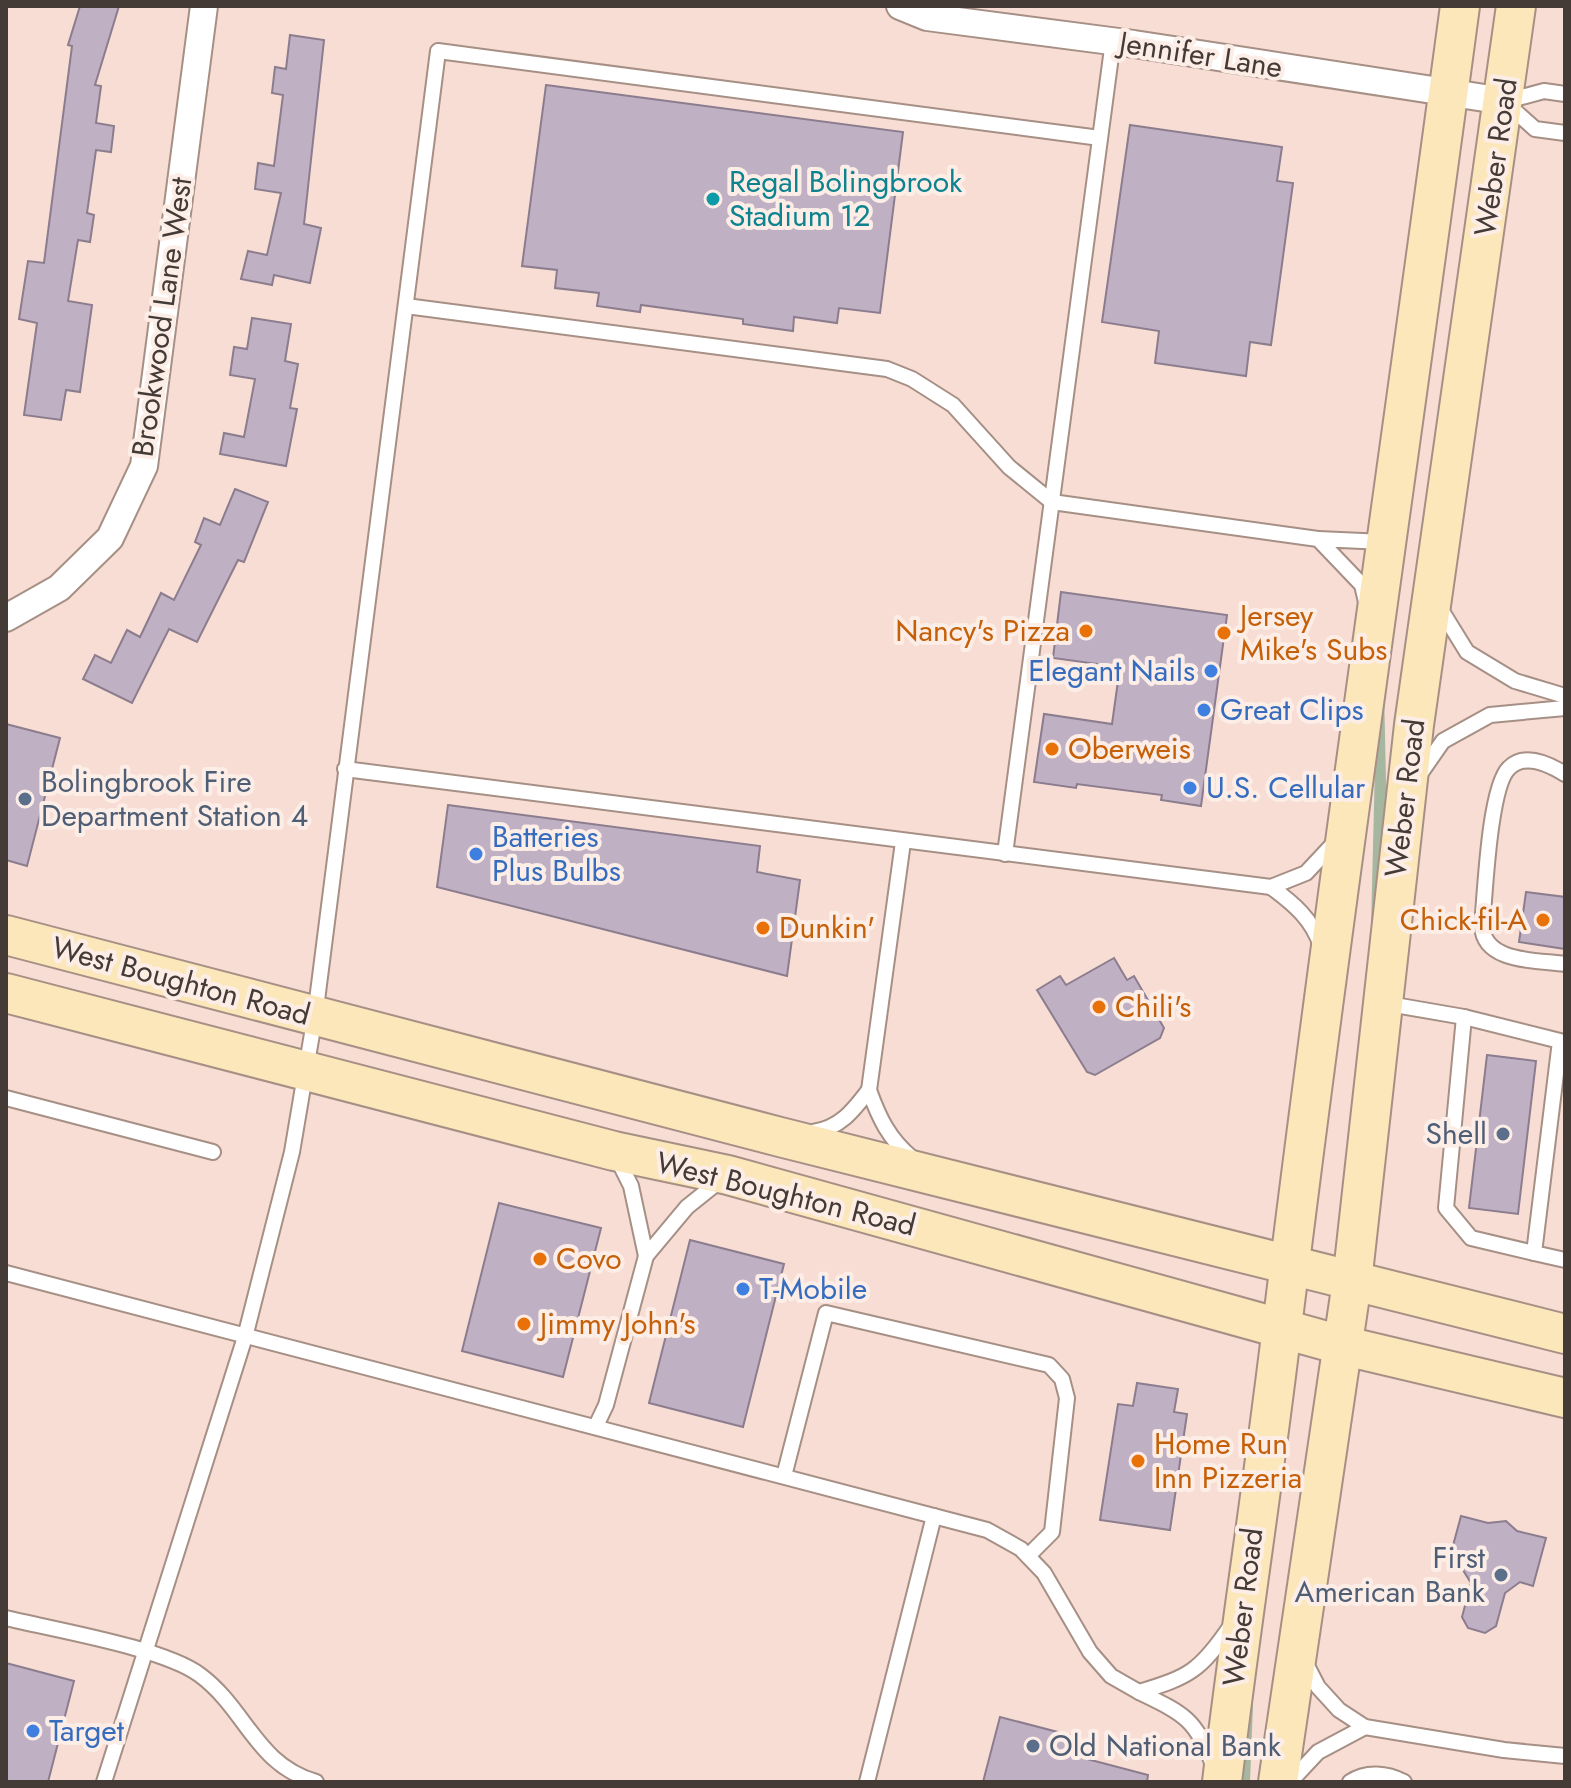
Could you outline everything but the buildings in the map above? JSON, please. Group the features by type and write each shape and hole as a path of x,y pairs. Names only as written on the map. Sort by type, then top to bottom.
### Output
{"main road":[{"name":"Weber Road","path":"1220,1782 1330,969 1345,829 1460,6"},
{"name":"Weber Road","path":"1278,1782 1352,1282 1404,798 1516,6"},
{"path":"1385,542 1404,553 1408,570 1398,702 1414,725"},
{"name":"West Boughton Road","path":"6,935 780,1137 1565,1334"},
{"name":"West Boughton Road","path":"6,993 614,1151 728,1175 1341,1345 1565,1398"}],"street":[{"name":"Brookwood Lane West","path":"6,618 59,588 110,538 144,466 204,6"},
{"name":"Jennifer Lane","path":"900,6 927,17 1113,41 1504,101"}],"lane":[{"path":"1005,854 1113,41"},
{"path":"104,1782 245,1337 292,1152 315,1016 438,51 1100,138"},
{"name":"Jennifer Lane","path":"1504,101 1544,91 1565,94"},
{"path":"1504,101 1535,129 1565,133"},
{"path":"406,306 887,369 912,379 953,405 1009,467 1052,502 1318,539 1385,542"},
{"path":"1318,539 1362,585 1373,629"},
{"path":"1431,595 1467,652 1515,681 1565,696"},
{"path":"1404,798 1443,741 1490,715 1565,708"},
{"path":"1565,774 1545,761 1518,762 1507,770 1495,800 1482,926 1485,942 1497,953 1565,964"},
{"path":"345,769 1271,887 1296,905 1315,928 1330,969"},
{"path":"1271,887 1306,873 1326,855 1345,829"},
{"path":"903,842 869,1090 881,1122 895,1144 927,1172"},
{"path":"1382,1002 1464,1017 1560,1041 1534,1253"},
{"path":"1464,1017 1446,1208 1471,1238 1565,1260"},
{"path":"780,1137 829,1129 851,1114 869,1090"},
{"path":"6,1098 213,1152"},
{"path":"614,1151 631,1186 646,1256"},
{"path":"596,1426 606,1405 646,1256 687,1207 728,1175"},
{"path":"6,1273 987,1530 1028,1556 1044,1573 1090,1652 1111,1676 1184,1714 1204,1740 1220,1782"},
{"path":"784,1476 826,1313 1049,1365 1062,1379 1067,1398 1052,1532 1028,1556"},
{"path":"867,1782 934,1516"},
{"path":"1139,1692 1187,1677 1213,1652 1242,1610"},
{"path":"6,1618 177,1661 200,1675 221,1694 277,1764 316,1782"},
{"path":"1298,1647 1318,1687 1339,1710 1365,1727 1504,1750 1565,1756"},
{"path":"1290,1782 1318,1752 1365,1727"},
{"path":"1350,1782 1366,1774 1386,1775 1404,1782"}],"green space":[{"path":"1384,689 1387,828 1370,968 1375,765"},
{"path":"1250,1703 1253,1705 1250,1782 1241,1782"}],"place":[{"name":"Regal Bolingbrook Stadium 12","path":"713,199"},
{"name":"Nancy's Pizza","path":"1086,631"},
{"name":"Jersey Mike's Subs","path":"1224,633"},
{"name":"Elegant Nails","path":"1211,671"},
{"name":"Great Clips","path":"1204,710"},
{"name":"Oberweis","path":"1052,749"},
{"name":"U.S. Cellular","path":"1190,788"},
{"name":"Bolingbrook Fire Department Station 4","path":"25,799"},
{"name":"Batteries Plus Bulbs","path":"476,854"},
{"name":"Chick-fil-A","path":"1543,920"},
{"name":"Dunkin'","path":"763,928"},
{"name":"Chili's","path":"1099,1007"},
{"name":"Shell","path":"1503,1134"},
{"name":"Covo","path":"540,1259"},
{"name":"T-Mobile","path":"743,1289"},
{"name":"Jimmy John's","path":"524,1324"},
{"name":"Home Run Inn Pizzeria","path":"1138,1461"},
{"name":"First American Bank","path":"1501,1575"},
{"name":"Target","path":"33,1731"},
{"name":"Old National Bank","path":"1033,1746"}]}
